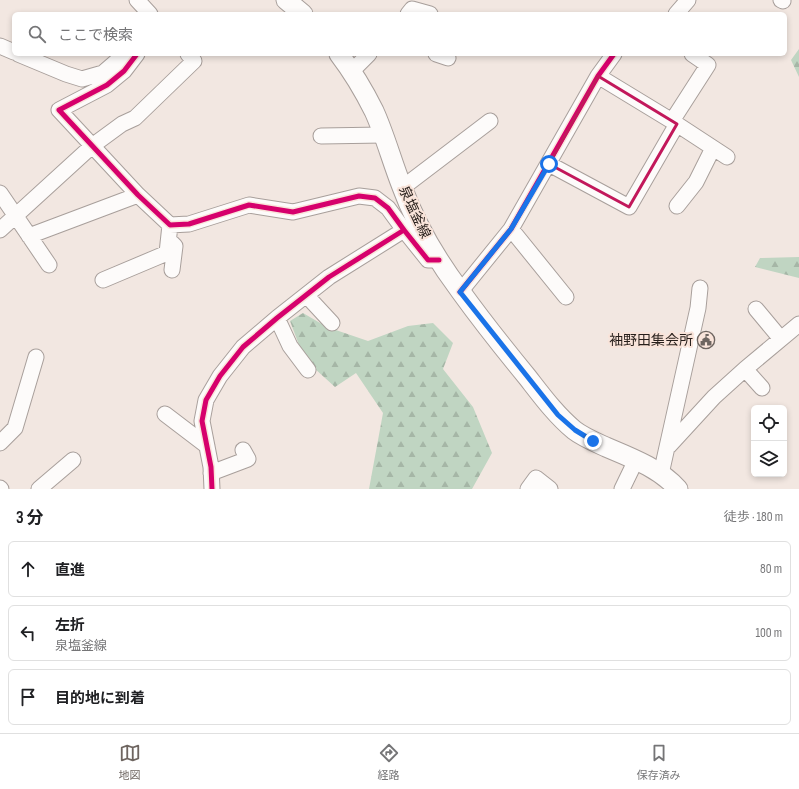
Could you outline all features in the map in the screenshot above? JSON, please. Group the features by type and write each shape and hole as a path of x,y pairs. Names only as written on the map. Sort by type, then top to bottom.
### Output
{"main road":[{"name":"泉塩釜線","path":"340,56 374,111 402,188 414,215 439,260 460,292 558,415 575,430 593,441 636,460 661,474 678,489"}],"street":[{"path":"137,0 148,12"},
{"path":"678,12 688,0"},
{"path":"410,12 412,10 421,12"},
{"path":"0,46 12,51"},
{"path":"23,56 82,79 103,73 123,56"},
{"path":"135,56 124,71 107,85 59,110 138,195 170,225 189,224 249,205 293,212 359,196 375,198 388,208 428,260 439,260"},
{"path":"0,230 92,146 122,124 136,118 194,61 190,56"},
{"path":"351,72 367,56"},
{"path":"460,292 511,229 598,76 613,56"},
{"path":"549,164 630,207 674,123 708,65 695,56"},
{"path":"598,76 727,157"},
{"path":"402,188 490,121"},
{"path":"322,136 383,135"},
{"path":"678,206 696,182 713,148"},
{"path":"0,193 49,265"},
{"path":"29,236 138,195"},
{"path":"103,280 167,253 170,225"},
{"path":"511,229 566,297"},
{"path":"212,489 207,446 202,420 206,400 220,376 243,346 277,318 329,278 404,230"},
{"path":"168,240 175,246 172,270"},
{"path":"661,474 698,308 700,288"},
{"path":"306,295 332,323"},
{"path":"756,309 781,339"},
{"path":"277,318 290,346 308,370"},
{"path":"668,447 714,397 799,324"},
{"path":"0,443 15,428 36,357"},
{"path":"745,369 762,388"},
{"path":"165,414 207,446"},
{"path":"211,474 248,459 243,450"},
{"path":"39,489 73,460"},
{"path":"622,489 636,460"},
{"path":"528,489 536,478 550,489"}],"highlighted area":[{"path":"598,76 677,124 629,207 549,164"}],"green space":[{"path":"799,49 799,77 791,60"},
{"path":"799,257 799,278 755,267 760,258"},
{"path":"303,313 327,327 368,341 408,326 433,323 453,343 443,369 473,407 492,453 472,489 369,489 383,413 356,373 335,387 314,368 299,345 290,321"}],"cycle path":[{"path":"135,56 124,71 107,85 59,110 138,195 170,225 189,224 249,205 293,212 359,196 375,198 388,208 404,230"},
{"path":"460,292 511,229 598,76 613,56"},
{"path":"212,489 211,467 202,421 206,400 220,376 243,347 329,277 404,230 428,260 439,260"}],"place":[{"name":"袖野田集会所","path":"706,340"}],"route":[{"path":"549,164 511,229 460,292 558,415 575,430 593,441"}]}
